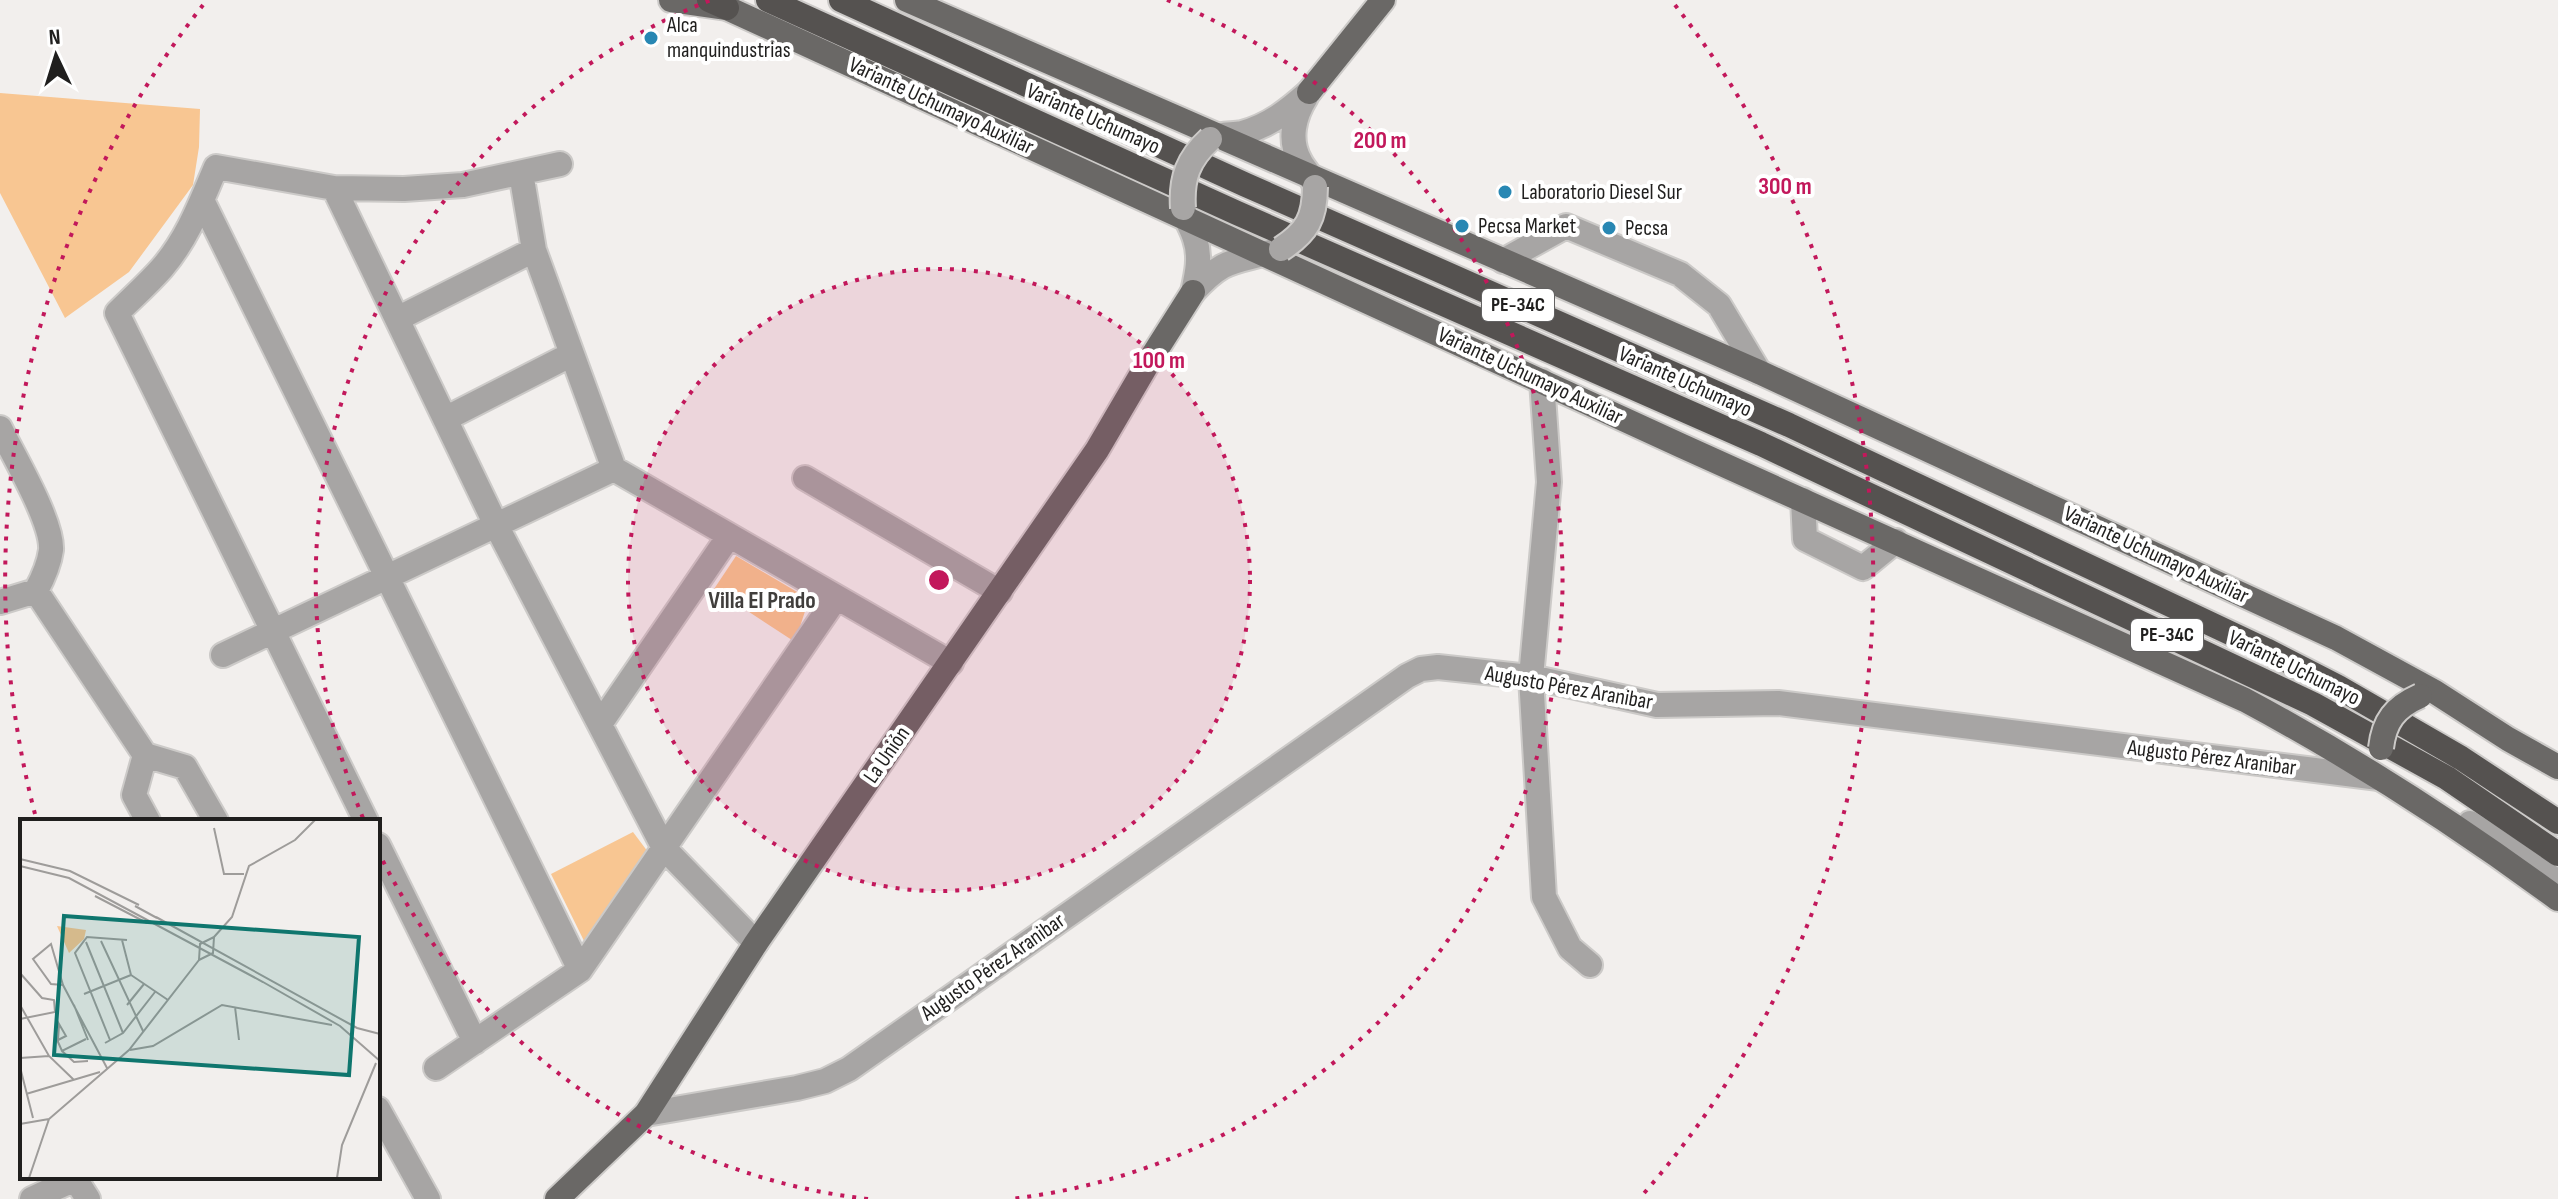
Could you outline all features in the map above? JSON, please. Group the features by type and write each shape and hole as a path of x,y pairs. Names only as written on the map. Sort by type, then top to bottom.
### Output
{"highway":[{"name":"Variante Uchumayo","path":"768,0 1237,213 1761,444 2313,704 2447,778 2558,854"},
{"name":"Variante Uchumayo","path":"841,0 1246,185 1789,425 2266,650 2338,687 2461,758 2558,822"}],"main road":[{"name":"Variante Uchumayo Auxiliar","path":"671,0 718,4 1273,251 1542,381 2245,700 2306,733 2382,781"},
{"name":"Variante Uchumayo Auxiliar","path":"907,0 1314,183 1759,372 2336,638 2428,694"},
{"path":"1309,92 1383,0"},
{"name":"La Unión","path":"557,1199 646,1114 756,943 1097,450 1193,292"},
{"path":"2558,767 2428,694 2404,703 2391,715 2383,731 2382,781 2558,899"}],"street":[{"path":"1184,212 1182,188 1186,169 1212,137 1241,133 1267,124 1290,110 1309,92"},
{"path":"1273,251 1297,238 1309,224 1315,206 1314,183 1298,159 1293,136 1296,112 1309,92"},
{"path":"365,819 117,313 162,268 182,240 216,167 334,188 404,189 463,185 560,164"},
{"path":"521,173 534,250 614,469 951,663"},
{"path":"334,188 496,525 664,848 756,943"},
{"path":"202,200 580,970"},
{"name":"La Unión","path":"1184,212 1196,240 1198,266 1193,292"},
{"path":"1503,261 1566,226 1680,274 1719,305 1759,372"},
{"path":"397,319 534,250"},
{"name":"La Unión","path":"1193,292 1212,272 1236,259 1273,251"},
{"path":"445,419 572,354"},
{"path":"1542,381 1549,482 1531,677 1544,897 1570,948 1590,965"},
{"path":"0,428 44,517 52,546 47,570 36,591 0,602"},
{"path":"223,655 614,469"},
{"path":"805,478 1000,592"},
{"path":"1803,500 1805,539 1863,568 1896,541"},
{"path":"600,724 729,536"},
{"path":"36,591 145,755 185,767 215,819"},
{"path":"436,1068 580,970 836,598"},
{"name":"Augusto Pérez Aranibar","path":"646,1114 797,1088 825,1081 849,1069 1421,669 1438,667 1531,677 1657,705 1778,703 2382,781 2422,793 2558,882"},
{"path":"2508,739 2558,781"},
{"path":"145,755 134,795 147,819"},
{"path":"380,849 475,1042"},
{"path":"380,1113 428,1199"},
{"path":"32,1199 79,1185"}],"shaded area":[{"path":"0,93 200,109 199,147 193,185 129,272 65,318 0,193"},
{"path":"736,556 809,599 795,642 714,589"},
{"path":"633,832 651,856 587,947 551,874"}],"place":[{"name":"Alca manquindustrias","path":"651,38"},
{"name":"Laboratorio Diesel Sur","path":"1505,192"},
{"name":"Pecsa Market","path":"1462,226"},
{"name":"Pecsa","path":"1609,228"}],"district":[{"name":"Villa El Prado","path":"762,600"}]}
